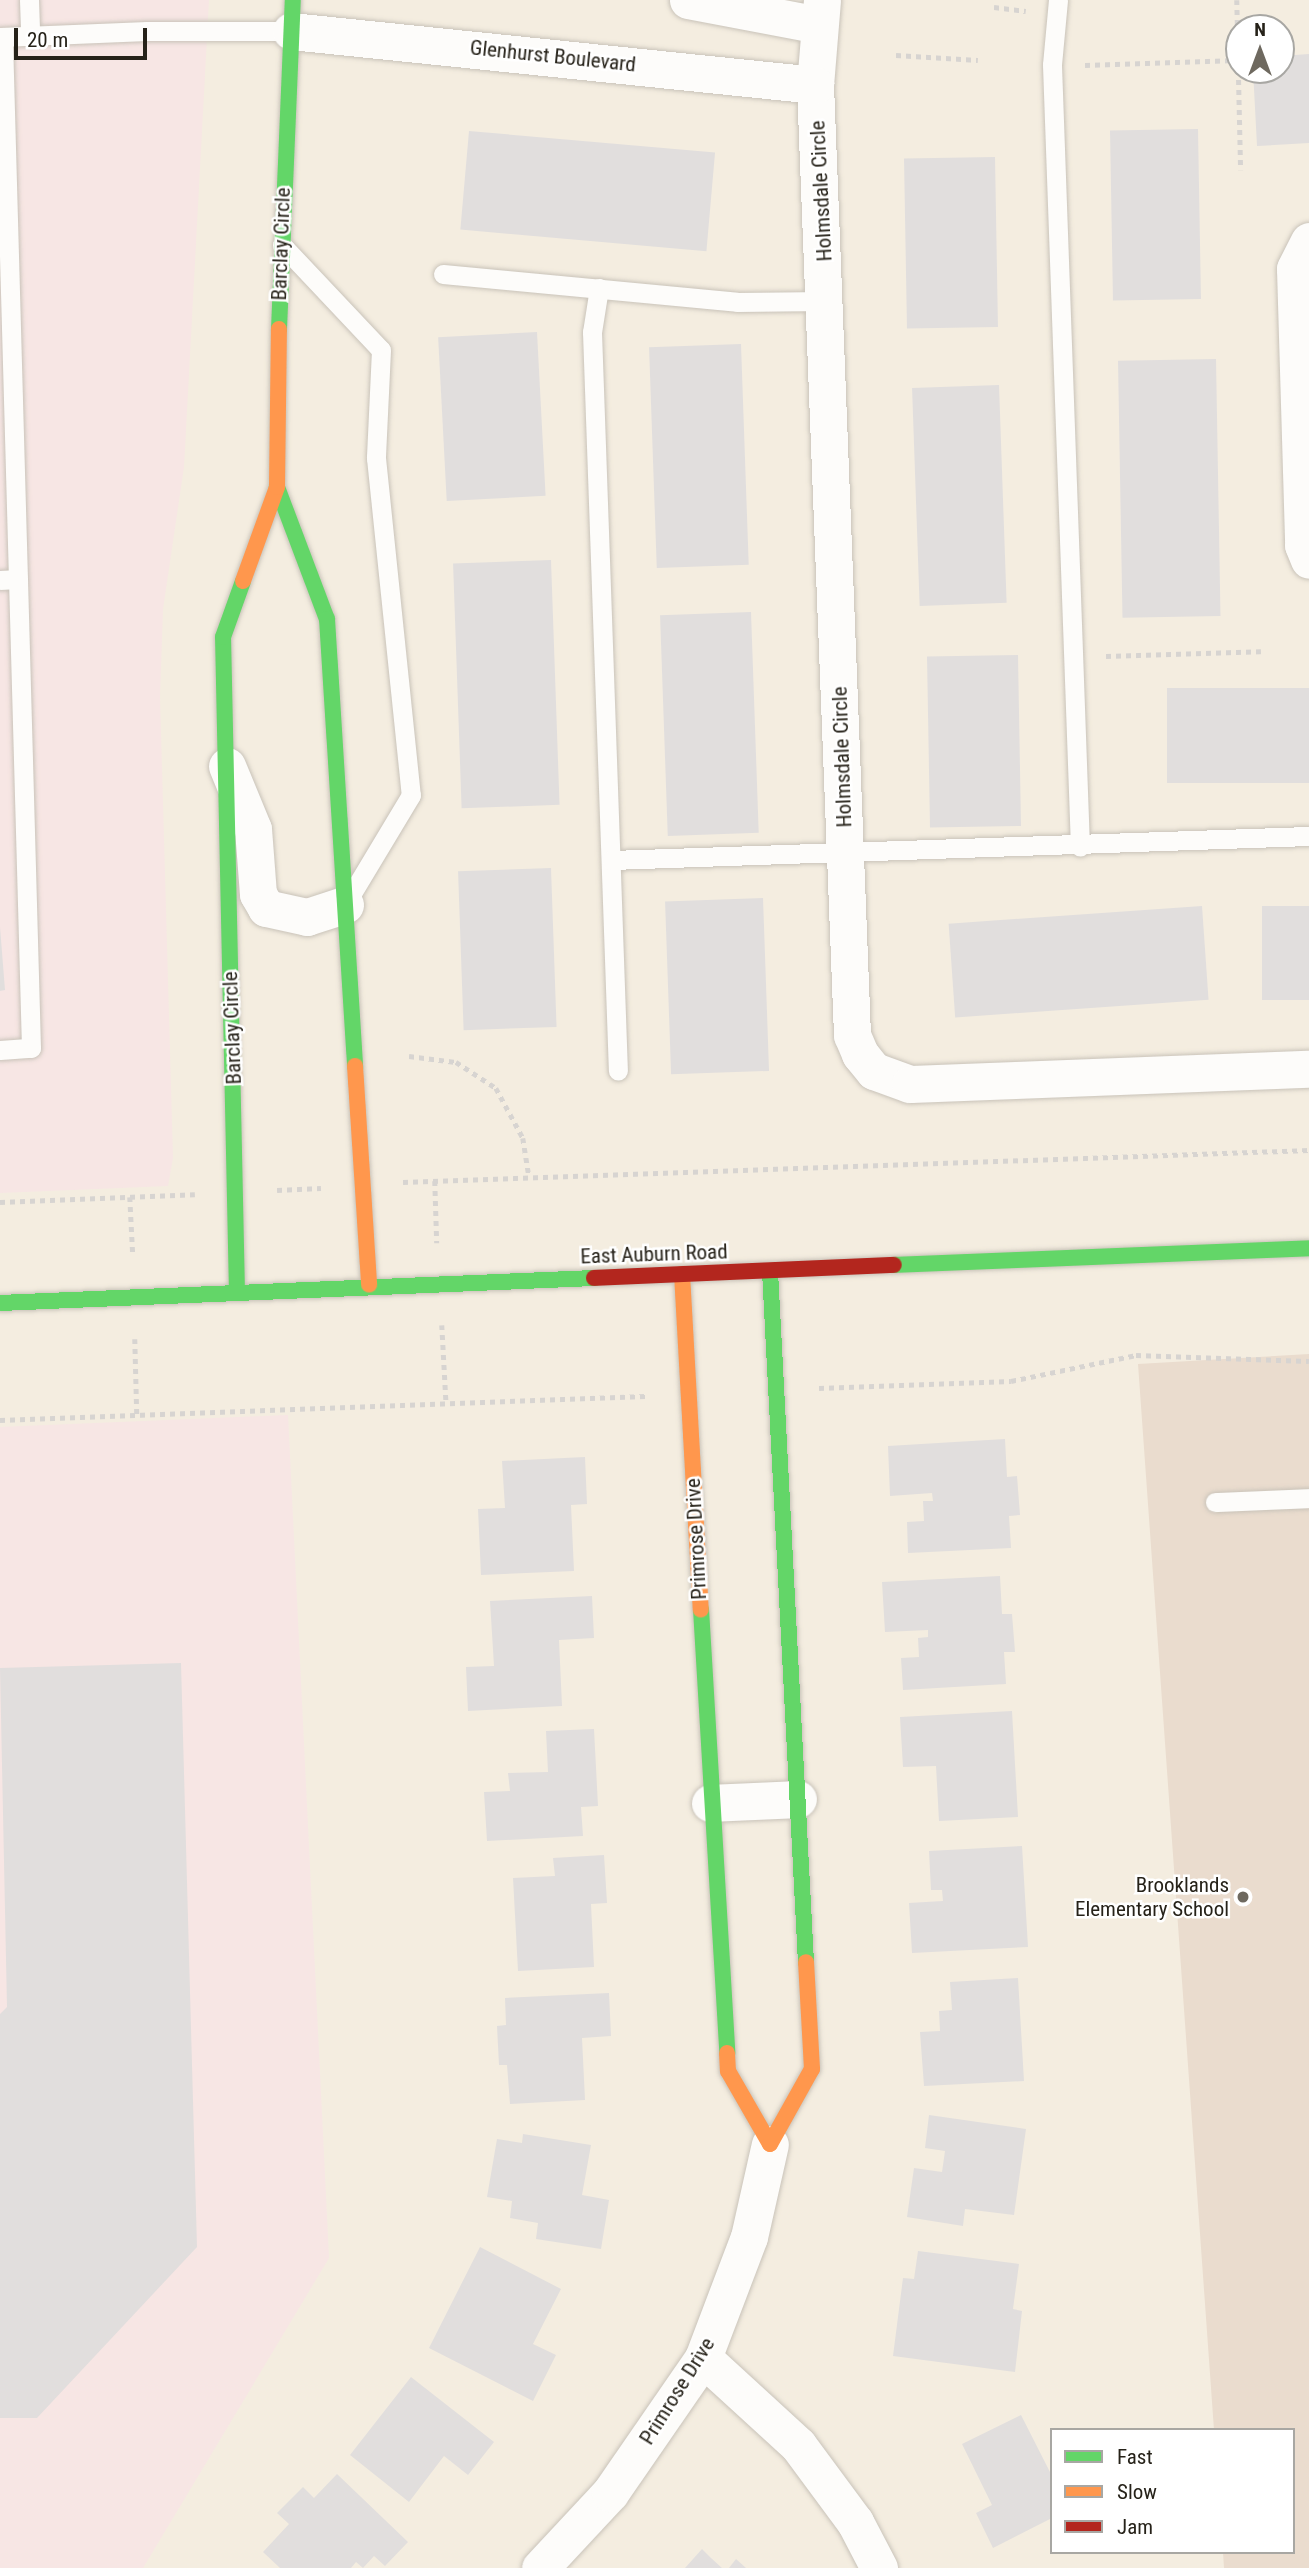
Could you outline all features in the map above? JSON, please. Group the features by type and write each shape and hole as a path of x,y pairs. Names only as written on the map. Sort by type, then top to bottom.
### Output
{"street":[{"path":"688,0 820,12"},
{"name":"Holmsdale Circle","path":"820,12 815,85 826,300 852,1035 874,1071 910,1084 1309,1069"},
{"name":"Glenhurst Boulevard","path":"292,16 815,85"},
{"name":"Barclay Circle","path":"237,1293 223,637 277,488 279,242 292,16"},
{"path":"1309,242 1295,269 1303,545 1309,560"},
{"name":"Barclay Circle","path":"277,488 327,619 369,1285"},
{"name":"Barclay Circle","path":"225,762 253,830 258,894 266,908 307,917 345,905"},
{"name":"East Auburn Road","path":"0,1303 369,1285 1309,1248"},
{"name":"Primrose Drive","path":"540,2568 610,2493 703,2358 749,2238 770,2144 812,2069 770,1271"},
{"name":"Primrose Drive","path":"682,1274 710,1804 728,2071 770,2144"},
{"path":"710,1804 798,1799"},
{"path":"703,2358 798,2445 855,2522 879,2568"}],"lane":[{"path":"29,0 30,36"},
{"path":"1058,0 1053,79 1080,846"},
{"path":"0,1050 31,1048 9,580 1,37 292,16"},
{"path":"279,242 381,349 376,458 411,795 345,905"},
{"path":"443,274 737,302 826,300"},
{"path":"599,288 592,332 618,1071"},
{"path":"611,860 1080,846 1309,836"},
{"path":"1214,1502 1309,1498"}],"path":[{"path":"994,7 1030,12"},
{"path":"896,55 978,60"},
{"path":"1078,65 1225,60"},
{"path":"1239,84 1241,170"},
{"path":"1101,656 1261,651"},
{"path":"409,1056 456,1062 496,1088 523,1138 529,1177"},
{"path":"393,1183 1309,1150"},
{"path":"435,1181 436,1212"},
{"path":"275,1190 327,1188"},
{"path":"0,1202 196,1194"},
{"path":"130,1197 132,1233"},
{"path":"443,1347 446,1401"},
{"path":"817,1388 1011,1381 1136,1355 1309,1362"},
{"path":"135,1361 137,1415"},
{"path":"0,1420 658,1395"}],"shaded area":[{"path":"0,0 209,0 184,467 163,609 160,697 173,1158 168,1186 0,1193"},
{"name":"Brooklands Elementary School","path":"1309,1354 1309,2568 1224,2568 1223,2554 1295,2554 1295,2428 1214,2428 1138,1364"},
{"path":"288,1415 329,2258 143,2568 0,2568 0,1427"}],"building":[{"path":"1309,54 1309,143 1257,146 1254,84 1295,84 1295,55"},
{"path":"1198,129 1201,299 1113,301 1110,131"},
{"path":"469,131 715,153 706,251 460,230"},
{"path":"995,157 998,327 907,329 904,159"},
{"path":"537,332 546,496 447,501 438,337"},
{"path":"741,344 749,565 657,568 649,347"},
{"path":"1216,359 1220,616 1123,618 1118,361"},
{"path":"999,385 1007,603 920,606 912,388"},
{"path":"551,560 560,805 462,808 453,563"},
{"path":"751,612 759,833 668,836 660,615"},
{"path":"1018,655 1021,826 930,828 927,657"},
{"path":"1167,688 1309,688 1309,783 1167,783"},
{"path":"551,868 557,1027 464,1030 458,871"},
{"path":"763,898 769,1071 671,1074 665,901"},
{"path":"1202,906 1209,1000 955,1017 949,924"},
{"path":"1262,906 1309,906 1309,1000 1262,1000"},
{"path":"0,927 5,990 0,991"},
{"path":"1005,1439 1007,1477 1017,1476 1020,1515 1009,1516 1011,1548 908,1553 907,1522 924,1521 923,1501 933,1501 932,1493 890,1496 888,1446"},
{"path":"585,1457 587,1504 571,1505 574,1571 481,1575 478,1509 505,1508 502,1461"},
{"path":"1000,1576 1002,1614 1012,1614 1015,1652 1004,1652 1006,1684 903,1690 901,1658 919,1657 918,1638 928,1637 928,1630 885,1632 882,1582"},
{"path":"592,1596 594,1638 559,1640 562,1706 468,1711 466,1667 494,1666 490,1601"},
{"path":"181,1663 197,2247 37,2418 0,2418 0,2014 7,2007 0,1668"},
{"path":"1012,1711 1018,1817 939,1821 936,1766 903,1767 900,1717"},
{"path":"594,1729 598,1806 581,1807 583,1836 487,1841 484,1792 510,1791 508,1773 548,1772 546,1731"},
{"path":"1022,1846 1028,1947 912,1953 909,1903 943,1901 942,1890 931,1890 929,1851"},
{"path":"604,1855 607,1903 591,1904 594,1967 518,1971 513,1878 555,1876 553,1858"},
{"path":"1018,1978 1024,2081 924,2086 920,2032 940,2031 939,2011 952,2010 950,1982"},
{"path":"609,1993 611,2036 582,2038 585,2100 510,2104 507,2065 499,2065 497,2026 506,2025 505,1998"},
{"path":"929,2115 1026,2129 1014,2215 965,2209 963,2226 907,2217 914,2168 942,2172 945,2151 925,2148"},
{"path":"523,2134 591,2145 582,2195 609,2200 601,2249 536,2239 538,2223 510,2218 512,2201 487,2197 497,2139 522,2143"},
{"path":"480,2247 561,2289 533,2344 556,2355 533,2401 429,2348"},
{"path":"918,2251 1019,2264 1013,2309 1022,2311 1015,2372 893,2356 903,2278 914,2279"},
{"path":"411,2377 494,2442 468,2475 444,2456 409,2502 350,2455"},
{"path":"1021,2415 1050,2472 1050,2519 993,2548 976,2513 992,2505 962,2444"},
{"path":"337,2474 408,2542 385,2566 374,2556 363,2568 356,2562 351,2568 280,2568 263,2552 289,2524 277,2513 303,2487 314,2498"},
{"path":"702,2549 711,2558 722,2568 685,2568"},
{"path":"736,2559 746,2568 729,2568"}],"traffic: fast":[{"path":"279,329 293,0"},
{"path":"277,487 327,619 355,1066"},
{"path":"237,1293 223,637 243,581"},
{"path":"894,1265 1309,1248"},
{"path":"770,1271 806,1962"},
{"path":"0,1303 594,1278"},
{"path":"701,1609 727,2053"}],"traffic: slow":[{"path":"243,581 277,487 279,329"},
{"path":"355,1066 369,1285"},
{"path":"682,1274 701,1609"},
{"path":"727,2053 728,2071 770,2144 812,2069 806,1962"}],"traffic: jam":[{"path":"594,1278 894,1265"}],"place":[{"name":"Brooklands Elementary School","path":"1243,1897"}]}
